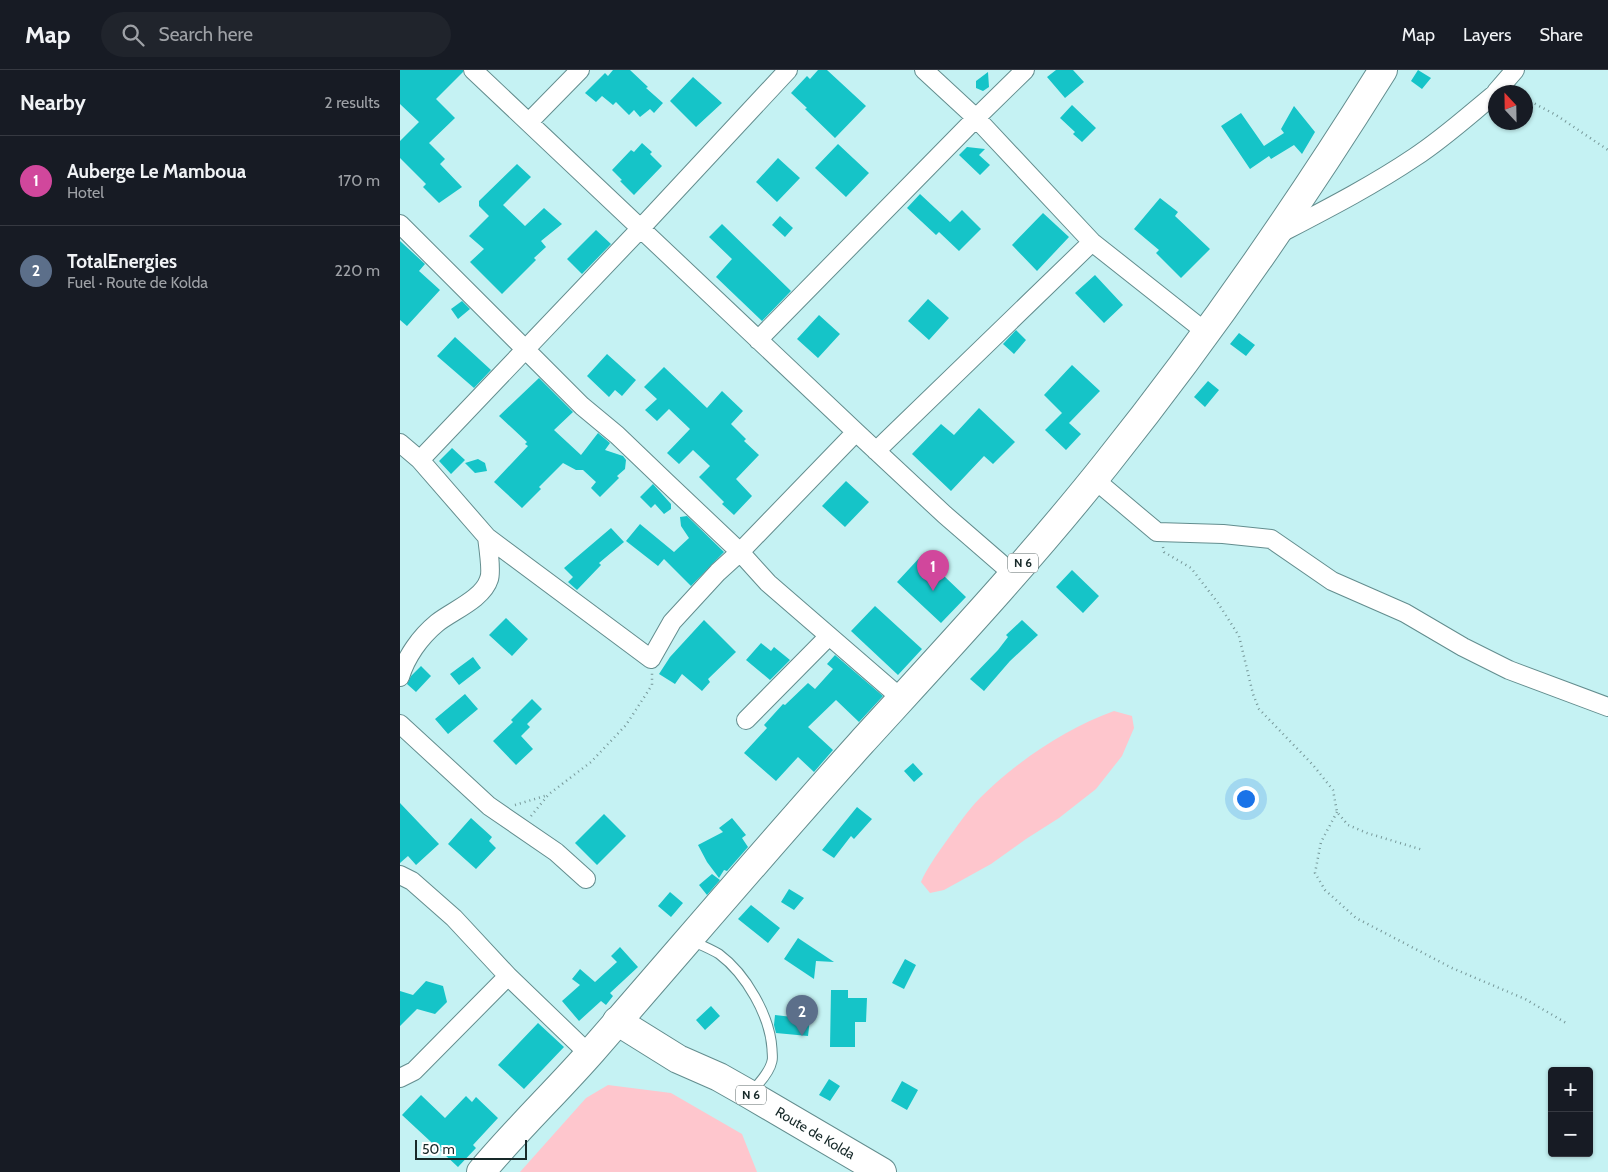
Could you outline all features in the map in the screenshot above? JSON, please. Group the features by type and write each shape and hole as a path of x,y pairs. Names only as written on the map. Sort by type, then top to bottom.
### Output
{"main road":[{"name":"N 6","path":"618,1021 764,851 1013,574 1094,479 1207,333 1328,157 1383,70"},
{"path":"481,1172 618,1021"},
{"name":"Route de Kolda","path":"618,1021 678,1059 719,1077 882,1172"}],"street":[{"path":"473,70 876,451 945,515 1013,574"},
{"path":"529,122 580,70"},
{"path":"420,460 788,70"},
{"path":"924,70 976,118 1092,242 1207,333"},
{"path":"758,340 1024,70"},
{"path":"1503,85 1515,70"},
{"path":"1273,237 1333,206 1415,157 1456,127 1488,100"},
{"path":"400,224 582,406 617,435 740,552 768,583 902,699"},
{"path":"876,451 1092,242"},
{"path":"400,443 420,460 487,537 651,659 672,622 718,572 740,552 856,432"},
{"path":"1094,479 1157,532 1223,534 1270,539 1332,581 1405,614 1463,648 1508,670 1608,707"},
{"path":"400,677 404,666 418,644 437,623 467,604 482,590 490,578 487,537"},
{"path":"746,720 829,636"},
{"path":"401,725 489,806 556,852 586,879"},
{"path":"400,875 412,881 454,918 508,976 589,1054"},
{"path":"400,1078 414,1071 508,976"}],"lane":[{"path":"689,939 719,954 743,978 754,995 765,1019 771,1041 772,1061 761,1081 749,1094"}],"path":[{"path":"1533,103 1556,115 1608,150"},
{"path":"1157,532 1164,552 1190,568 1218,603 1239,636 1253,694 1259,709 1314,765 1333,790 1337,812 1348,825 1367,834 1423,850"},
{"path":"520,828 550,794 591,762 626,725 652,685 651,659"},
{"path":"489,806 516,805 550,794"},
{"path":"1337,812 1321,842 1314,873 1325,890 1356,918 1452,968 1525,999 1568,1024"}],"shaded area":[{"path":"1114,711 1132,716 1134,728 1122,756 1096,789 1059,818 991,864 944,890 930,893 921,882 926,872 962,820 980,798 1009,772 1042,747 1096,718"},
{"path":"608,1085 671,1093 742,1134 757,1172 520,1172 586,1098"}],"building":[{"path":"400,70 463,70 436,99 455,118 429,143 445,159 440,164 462,187 439,203 423,187 426,184 400,158 400,141 419,122 400,104"},
{"path":"613,70 630,70 663,103 654,113 650,109 640,117 634,110 629,115 616,102 613,105 602,96 596,102 585,93 605,73 608,76"},
{"path":"818,70 827,70 866,106 835,138 791,93 807,76 810,79"},
{"path":"1056,70 1073,70 1084,82 1065,98 1047,77"},
{"path":"1418,70 1431,78 1422,89 1411,81"},
{"path":"988,72 989,87 983,91 976,88 976,81"},
{"path":"693,77 722,103 696,127 670,101"},
{"path":"1072,105 1096,128 1082,142 1073,134 1075,132 1060,118"},
{"path":"1294,106 1315,132 1302,154 1294,145 1271,159 1269,156 1250,169 1221,126 1241,113 1264,146 1284,133 1281,129"},
{"path":"642,143 652,152 650,154 662,166 634,195 612,170 631,150 634,152"},
{"path":"838,144 869,173 846,197 815,168"},
{"path":"967,147 985,149 979,155 990,165 980,175 959,155"},
{"path":"778,158 800,178 777,202 756,182"},
{"path":"517,164 531,177 503,205 525,226 544,208 562,224 541,241 546,247 534,258 536,260 502,294 470,262 484,249 469,236 489,216 479,206 479,201"},
{"path":"920,194 950,222 962,210 981,229 959,251 939,232 936,235 907,208"},
{"path":"1160,198 1178,212 1175,216 1210,249 1181,278 1156,253 1159,250 1134,229"},
{"path":"1043,213 1069,237 1037,271 1012,245"},
{"path":"780,216 793,228 785,237 772,225"},
{"path":"722,224 791,291 762,321 716,277 732,259 709,237"},
{"path":"596,230 611,244 582,274 567,259"},
{"path":"400,241 425,264 419,271 440,290 407,326 400,320"},
{"path":"1095,275 1123,305 1104,323 1075,293"},
{"path":"928,299 949,318 929,340 908,321"},
{"path":"462,301 470,309 458,319 451,309"},
{"path":"819,315 840,334 818,358 797,339"},
{"path":"1016,330 1026,340 1014,354 1003,344"},
{"path":"1239,333 1255,345 1246,356 1230,344"},
{"path":"455,337 491,370 474,388 437,356"},
{"path":"607,354 636,380 622,396 615,390 609,397 587,376"},
{"path":"1072,365 1100,391 1069,423 1081,434 1066,450 1045,430 1062,413 1044,395"},
{"path":"664,367 707,408 722,391 743,411 731,424 746,439 744,441 759,455 736,479 752,496 734,515 699,477 710,466 693,450 679,464 667,453 690,429 669,409 657,421 645,410 657,399 644,387"},
{"path":"539,378 573,412 554,430 581,455 598,433 610,443 605,450 623,456 626,460 625,469 617,476 619,478 600,497 591,488 596,482 583,470 576,470 563,463 539,487 541,489 522,508 494,482 528,446 525,444 527,442 499,416"},
{"path":"1208,381 1219,390 1205,407 1194,397"},
{"path":"979,408 1015,442 993,464 984,456 951,491 912,454 941,424 954,435"},
{"path":"452,448 465,460 451,474 439,461"},
{"path":"478,459 485,463 487,471 475,473 465,463"},
{"path":"846,481 869,502 845,527 822,506"},
{"path":"653,484 671,504 671,509 664,514 655,504 651,508 640,497"},
{"path":"687,516 724,552 691,586 664,559 658,566 626,541 640,524 674,552 689,538 681,526 680,517"},
{"path":"611,528 624,542 599,563 601,565 577,590 568,582 573,577 564,568"},
{"path":"922,555 966,597 941,623 897,582"},
{"path":"1072,570 1099,596 1083,613 1056,587"},
{"path":"875,606 922,649 898,675 851,631"},
{"path":"506,618 528,639 512,656 489,635"},
{"path":"704,620 736,652 708,679 710,682 702,691 682,674 675,684 659,674 670,657"},
{"path":"1022,620 1038,635 1010,661 984,691 970,679 998,650 1008,637 1006,635"},
{"path":"761,643 771,651 774,647 790,660 770,680 746,660"},
{"path":"835,655 883,696 859,722 836,700 808,727 833,750 814,772 798,757 776,781 744,753 767,728 764,725 783,704 785,705 808,683 815,689 833,669 827,664"},
{"path":"473,657 481,668 459,685 450,674"},
{"path":"421,666 431,676 416,692 407,684 411,676"},
{"path":"465,694 478,709 448,734 435,719"},
{"path":"532,699 542,709 527,724 530,727 521,736 533,749 516,765 493,741 513,722 511,720"},
{"path":"913,763 923,774 914,782 904,771"},
{"path":"400,803 439,844 416,865 408,856 400,863"},
{"path":"857,807 872,819 854,839 851,836 834,858 822,850"},
{"path":"604,814 626,836 597,865 575,843"},
{"path":"471,818 492,837 489,841 496,848 476,869 448,844"},
{"path":"732,818 746,835 742,838 748,847 727,871 724,870 719,878 707,862 698,845 723,832 719,828"},
{"path":"712,874 720,880 707,895 699,885"},
{"path":"789,889 804,898 794,910 781,902"},
{"path":"670,892 683,903 671,917 658,906"},
{"path":"751,905 780,928 768,943 738,919"},
{"path":"798,938 834,962 816,961 814,979 784,959"},
{"path":"620,947 638,967 610,993 613,996 606,1005 601,1001 579,1021 562,1001 580,985 572,979 580,969 595,982 617,962 611,956"},
{"path":"905,959 916,965 904,989 892,983"},
{"path":"426,981 443,986 447,1002 435,1014 417,1009 400,1026 400,991 413,995"},
{"path":"831,990 848,990 848,998 867,998 866,1022 855,1022 855,1047 830,1047"},
{"path":"711,1006 720,1016 705,1030 696,1020"},
{"path":"775,1015 810,1019 808,1036 776,1033 774,1025"},
{"path":"538,1023 564,1047 524,1089 498,1065"},
{"path":"829,1079 840,1086 830,1101 819,1095"},
{"path":"902,1081 918,1090 907,1110 891,1101"},
{"path":"421,1095 445,1118 466,1096 472,1102 476,1097 498,1118 473,1145 476,1148 458,1167 402,1115"}],"place":[{"name":"Auberge Le Mamboua","path":"933,591"},
{"name":"TotalEnergies","path":"802,1036"}]}
